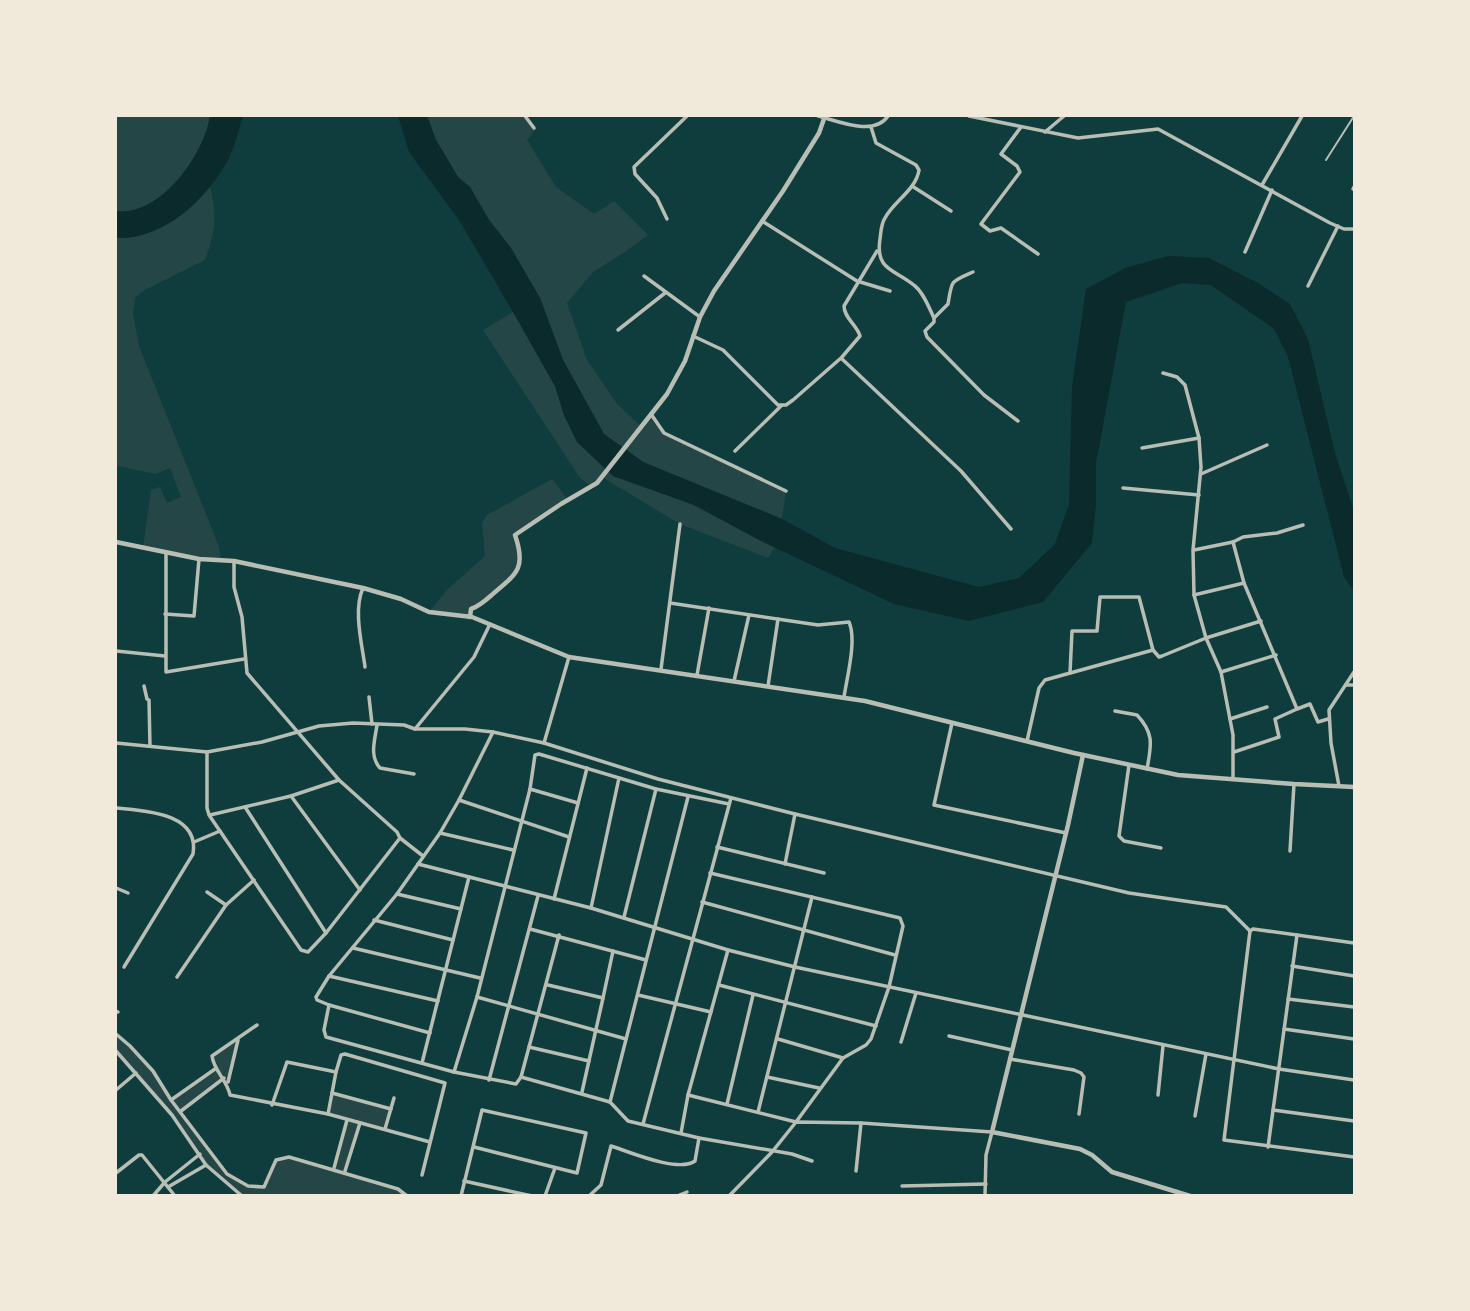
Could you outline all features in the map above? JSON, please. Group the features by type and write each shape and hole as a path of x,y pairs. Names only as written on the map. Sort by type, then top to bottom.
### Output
{"street":[{"path":"525,116 534,128"},
{"path":"667,219 657,198 635,174 634,167 687,116"},
{"path":"818,116 871,127 883,123 888,116"},
{"path":"470,617 471,609 511,580 519,569 515,535 597,483 667,394 685,360 700,317 718,284 819,133 825,116"},
{"path":"969,116 1091,139 1158,129 1338,226 1354,229"},
{"path":"1045,132 1063,116"},
{"path":"1262,185 1302,116"},
{"path":"735,452 781,405 793,400 841,358 860,336 843,309 878,249 884,218 919,175 918,167 876,143 871,127"},
{"path":"1021,127 1001,154 1017,166 1020,172 981,224 990,231 1000,228 1038,254"},
{"path":"912,186 951,211"},
{"path":"1245,252 1272,190"},
{"path":"762,221 857,281 890,292"},
{"path":"1308,286 1338,226"},
{"path":"878,249 884,266 918,288 934,318"},
{"path":"973,272 954,280 949,288 948,304 925,331 927,337 985,395 1018,421"},
{"path":"645,276 700,317"},
{"path":"618,330 665,293"},
{"path":"693,336 723,350 773,402 781,405"},
{"path":"841,358 961,471 1011,530"},
{"path":"1163,373 1177,377 1185,385 1199,438 1201,474 1193,550 1194,595 1206,638 1221,672 1234,751 1233,780"},
{"path":"651,414 664,433 786,491"},
{"path":"1142,448 1199,438"},
{"path":"1201,474 1267,445"},
{"path":"1123,488 1199,495"},
{"path":"661,669 680,524"},
{"path":"1193,550 1303,525"},
{"path":"116,542 199,559 234,561 363,588 401,599 429,612 470,617 569,657 844,697 901,708 952,723 1147,769 1233,780 1354,786"},
{"path":"1233,542 1244,583 1297,709"},
{"path":"166,553 166,672 244,659"},
{"path":"165,614 194,616 199,559"},
{"path":"234,561 234,587 242,617 247,673 340,780 397,832 400,838 423,856"},
{"path":"1194,595 1244,583"},
{"path":"363,588 360,617 365,667"},
{"path":"1070,673 1072,631 1097,631 1100,597 1139,597 1153,650 1159,657 1206,638 1261,621"},
{"path":"670,603 825,625 832,622 849,622 850,657 844,697"},
{"path":"697,675 709,608"},
{"path":"734,681 749,615"},
{"path":"768,686 778,620"},
{"path":"415,729 468,665 490,624"},
{"path":"1027,741 1040,684 1045,680 1153,650"},
{"path":"116,651 165,656"},
{"path":"1221,672 1276,655"},
{"path":"544,743 569,657"},
{"path":"1339,786 1328,719 1329,707 1354,672"},
{"path":"1346,685 1354,685"},
{"path":"144,686 146,699 149,700 150,746"},
{"path":"369,698 375,725 373,753 377,764 380,768 414,774"},
{"path":"1234,751 1279,737 1275,719 1310,704 1318,722 1328,719"},
{"path":"1230,719 1267,707"},
{"path":"1115,711 1137,715 1150,734 1152,742 1147,769"},
{"path":"952,723 934,805 1066,833"},
{"path":"116,743 207,752 262,743 319,726 404,725 415,729 457,728 493,732 544,743 658,779 795,814 1129,893 1226,907 1250,931"},
{"path":"430,1034 329,1005 316,997 329,976 397,894 440,833 493,732"},
{"path":"207,752 209,815 302,952 310,951 326,933 400,838"},
{"path":"454,1072 507,887 513,850 537,754 656,789 729,804"},
{"path":"985,1195 986,1155 1083,755"},
{"path":"1129,765 1119,836 1124,841 1161,848"},
{"path":"554,899 587,768"},
{"path":"591,908 619,778"},
{"path":"209,815 291,796 340,780"},
{"path":"1290,851 1294,785"},
{"path":"530,789 578,803"},
{"path":"624,917 656,789"},
{"path":"291,796 360,890"},
{"path":"610,1101 688,797"},
{"path":"643,1124 731,797"},
{"path":"459,800 569,838"},
{"path":"245,807 326,933"},
{"path":"116,808 168,815 178,822 194,842 193,854 124,967"},
{"path":"785,864 795,814"},
{"path":"194,842 220,831"},
{"path":"440,833 513,850"},
{"path":"717,847 824,873"},
{"path":"418,864 624,917 729,950 795,967 1163,1046 1279,1069 1354,1080"},
{"path":"710,873 900,918 903,926 889,987 868,1042 843,1058 772,1152 732,1194"},
{"path":"422,1063 469,877"},
{"path":"177,977 226,905 254,880"},
{"path":"116,888 128,893"},
{"path":"206,892 226,905"},
{"path":"397,894 461,909"},
{"path":"489,1081 538,896"},
{"path":"758,1112 812,897"},
{"path":"702,902 895,955"},
{"path":"374,920 453,940"},
{"path":"530,929 646,960"},
{"path":"1250,931 1253,929 1354,943"},
{"path":"1250,931 1224,1140 1354,1157"},
{"path":"329,1005 324,1030 326,1037 489,1081 515,1085 522,1077 559,935"},
{"path":"1268,1147 1297,935"},
{"path":"353,948 481,979"},
{"path":"681,1133 688,1095 729,950"},
{"path":"582,1093 613,951"},
{"path":"1292,967 1354,976"},
{"path":"329,976 438,1001"},
{"path":"548,985 603,998"},
{"path":"719,985 876,1026"},
{"path":"901,1042 916,993"},
{"path":"637,995 711,1013"},
{"path":"727,1104 753,995"},
{"path":"477,997 626,1040"},
{"path":"1288,999 1354,1007"},
{"path":"228,1084 211,1059 213,1054 257,1025"},
{"path":"1284,1029 1354,1039"},
{"path":"116,1034 153,1071 171,1100 228,1174 248,1186 264,1188"},
{"path":"949,1036 1012,1050"},
{"path":"777,1039 843,1058"},
{"path":"238,1040 228,1084 230,1095 328,1114 430,1142"},
{"path":"1158,1095 1163,1046"},
{"path":"529,1047 589,1061"},
{"path":"116,1051 172,1115 206,1165 242,1195"},
{"path":"1195,1116 1206,1054"},
{"path":"328,1114 341,1055 445,1083 422,1175"},
{"path":"1010,1059 1081,1073 1084,1077 1079,1114"},
{"path":"272,1105 287,1062 336,1072"},
{"path":"171,1100 216,1069"},
{"path":"116,1090 136,1073"},
{"path":"522,1077 610,1101 626,1120 699,1138 792,1154 812,1161"},
{"path":"767,1077 819,1088"},
{"path":"180,1111 224,1078"},
{"path":"332,1093 391,1108"},
{"path":"688,1095 796,1122 861,1123 992,1132 1080,1149 1092,1155 1112,1172 1190,1195"},
{"path":"385,1129 394,1098"},
{"path":"461,1195 483,1110 585,1133 579,1171 575,1173 474,1147"},
{"path":"1273,1110 1354,1121"},
{"path":"334,1168 348,1120"},
{"path":"345,1172 360,1123"},
{"path":"856,1171 861,1123"},
{"path":"589,1195 601,1185 611,1146 660,1162 690,1165 695,1161 699,1138"},
{"path":"153,1195 200,1154"},
{"path":"116,1172 142,1155 175,1195"},
{"path":"261,1195 274,1164 285,1157 334,1168 398,1189 407,1195"},
{"path":"166,1184 206,1165"},
{"path":"545,1195 555,1167"},
{"path":"464,1181 532,1195"},
{"path":"902,1186 986,1184"},
{"path":"677,1195 687,1192"}],"lane":[{"path":"1326,160 1354,116"}],"shaded area":[{"path":"116,116 210,116 199,148 177,180 148,204 132,210 116,211"},
{"path":"210,116 243,116 232,151 218,177 195,204 166,225 133,237 116,238 116,211 132,210 148,204 177,180 199,148"},
{"path":"398,116 427,116 436,140 458,177 470,187 489,220 511,248 540,298 563,360 604,434 643,462 782,519 835,548 979,587 1019,578 1055,544 1069,504 1072,386 1086,289 1125,268 1168,256 1209,258 1258,283 1290,304 1308,339 1335,453 1354,511 1354,591 1344,577 1288,357 1274,329 1211,285 1182,283 1126,302 1096,463 1092,543 1043,602 969,621 894,604 759,540 694,505 613,476 577,442 564,415 555,386 516,317 459,220 409,152"},
{"path":"427,116 525,116 536,129 527,140 556,187 594,214 614,201 648,235 593,272 567,303 587,360 617,404 641,426 651,414 664,433 786,491 782,519 643,462 604,434 563,360 540,298 511,248 489,220 470,187 458,177 436,140"},
{"path":"210,186 214,224 205,260 143,291 135,298 133,313 139,346 219,547 221,559 199,559 143,548 151,490 160,487 167,503 181,497 170,468 155,474 118,466 116,468 116,238 144,235 156,230 179,215"},
{"path":"513,312 555,386 564,415 577,442 613,476 694,505 775,547 768,558 680,524 602,477 592,487 580,478 483,330"},
{"path":"552,479 569,501 516,535 520,561 515,575 471,609 470,617 429,612 447,590 485,556 482,523 487,515"},
{"path":"116,1034 151,1070 171,1100 215,1069 213,1054 238,1040 227,1084 224,1078 180,1111 227,1174 248,1186 264,1187 276,1160 289,1157 334,1168 347,1120 328,1114 332,1093 391,1109 385,1129 360,1123 345,1172 401,1190 407,1195 242,1195 206,1165 172,1115 116,1051"}]}
